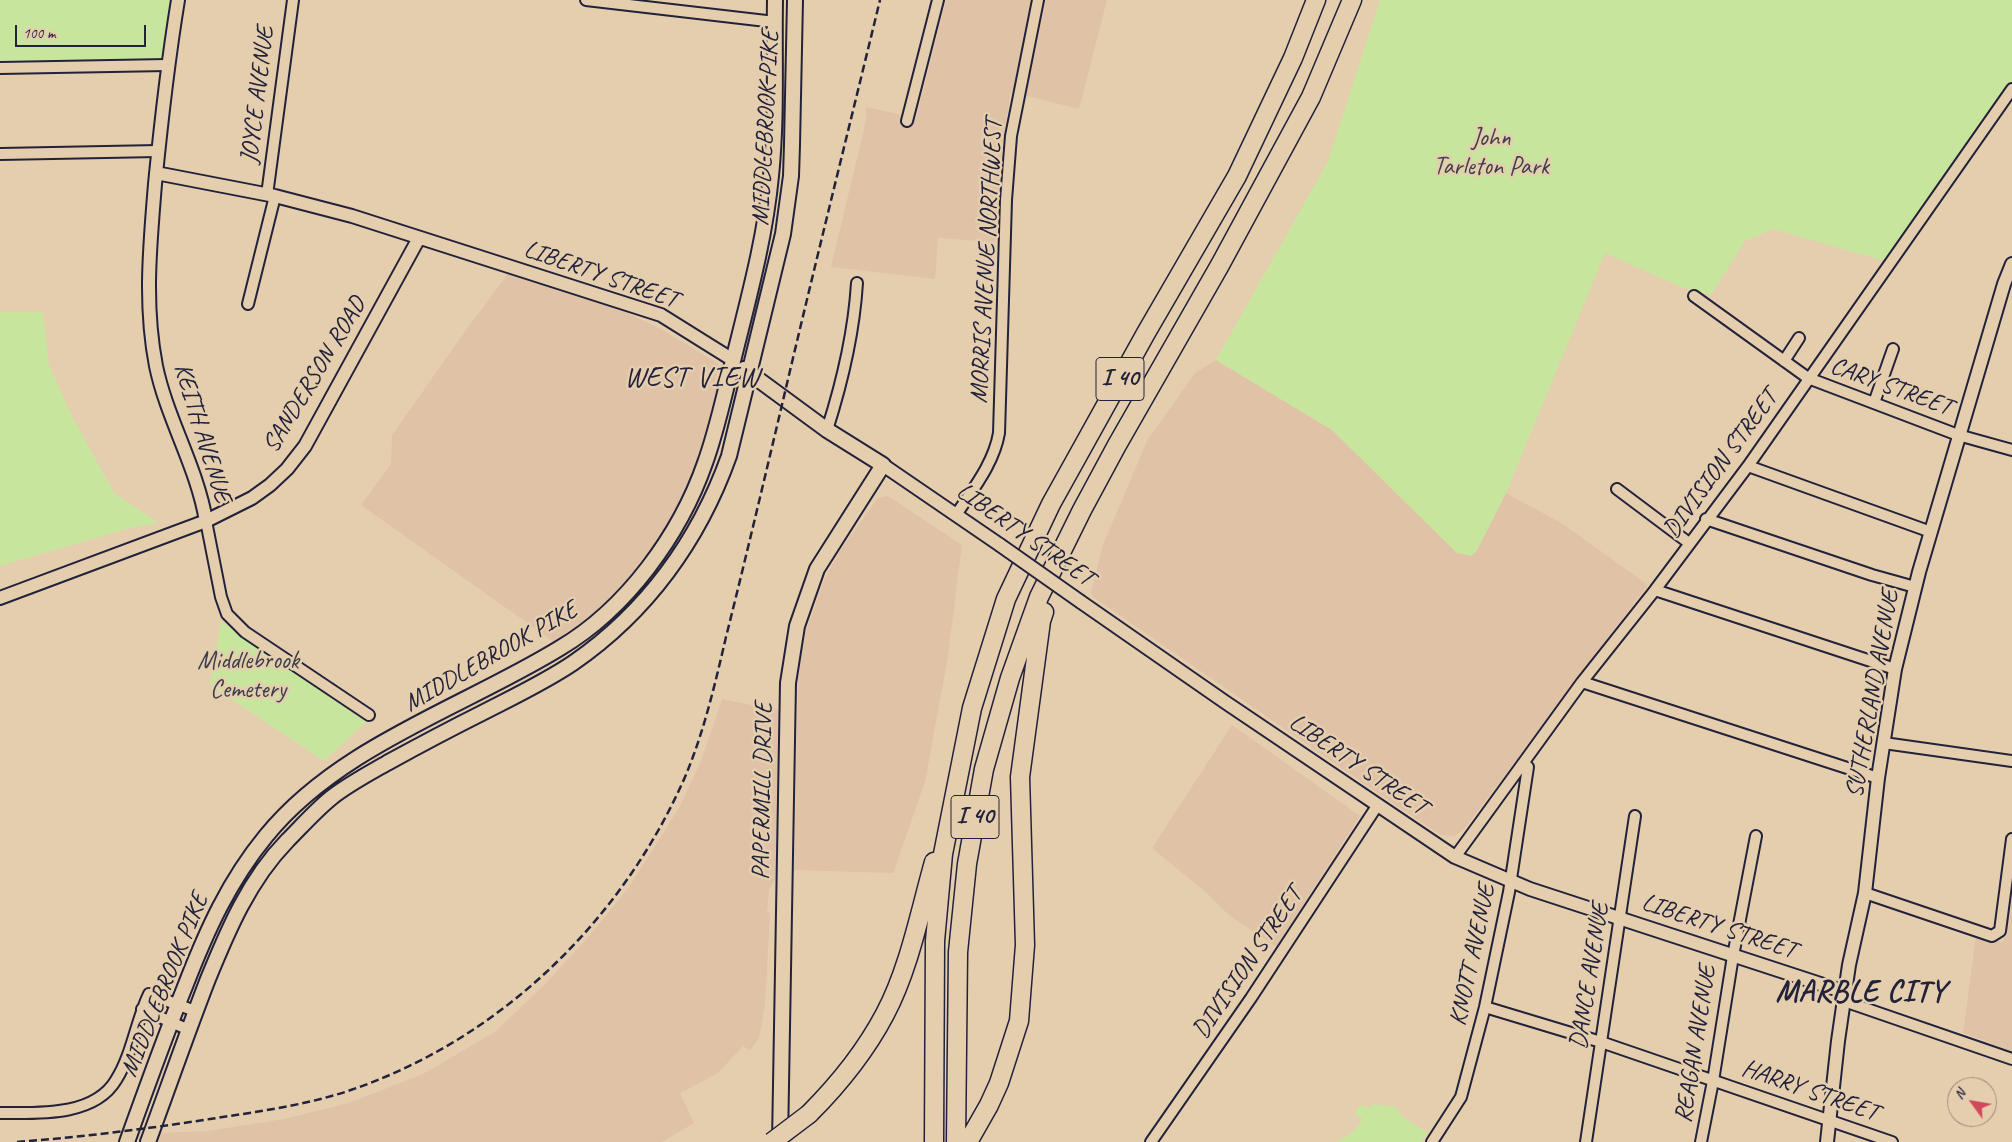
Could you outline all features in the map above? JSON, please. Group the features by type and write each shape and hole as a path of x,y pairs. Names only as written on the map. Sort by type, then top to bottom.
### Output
{"highway":[{"name":"I 40","path":"934,1142 935,941 943,854 972,708 1006,599 1051,504 1146,333 1237,176 1293,58 1316,0"},
{"name":"I 40","path":"956,1142 958,952 967,864 984,769 1010,678 1039,597 1082,510 1220,265 1311,97 1352,0"},
{"path":"968,1142 999,1083 1019,1021 1025,945 1020,777 1041,621 1082,510"},
{"path":"772,1142 809,1114 837,1086 860,1056 885,1013 906,962 958,772"}],"main road":[{"name":"MIDDLEBROOK PIKE","path":"127,1142 210,924 238,873 282,817 320,783 361,756 562,647 598,621 628,592 668,540 690,499 706,463 749,300 764,231 771,174 775,0"},
{"name":"MIDDLEBROOK PIKE","path":"148,1142 195,1011 227,932 254,882 285,843 332,798 373,771 430,738 520,693 572,664 616,630 647,598 668,572 694,533 719,483 729,456 783,234 792,145 795,0"},
{"name":"LIBERTY STREET","path":"733,360 827,430 883,465"},
{"name":"PAPERMILL DRIVE","path":"780,1142 788,683 797,626 817,569 883,465"}],"street":[{"name":"KEITH AVENUE","path":"178,0 167,66 148,274 150,320 156,366 165,402 202,500 221,597 227,614 245,632 369,715"},
{"name":"JOYCE AVENUE","path":"248,304 271,195 293,0"},
{"path":"586,0 666,4 775,22"},
{"path":"907,121 938,0"},
{"name":"MORRIS AVENUE NORTHWEST","path":"956,515 991,460 997,447 1006,200 1011,136 1038,0"},
{"path":"0,68 167,66"},
{"name":"DIVISION STREET","path":"1455,858 1526,765 1582,682 1655,590 1706,519 1748,466 2010,91"},
{"path":"0,154 158,152"},
{"name":"LIBERTY STREET","path":"156,173 271,195 352,216 661,315 733,360"},
{"name":"SANDERSON ROAD","path":"0,598 206,521 252,498 270,485 287,469 305,446 419,238"},
{"name":"SUTHERLAND AVENUE","path":"1827,1142 1844,996 1865,893 1878,778 1895,669 1915,587 1958,434 2008,286 2012,264"},
{"path":"827,430 836,399 856,305 857,283"},
{"name":"CARY STREET","path":"1694,296 1808,378 1958,434 2012,450"},
{"path":"1784,361 1799,338"},
{"path":"1874,404 1893,349"},
{"name":"LIBERTY STREET","path":"883,465 1455,858 1510,882 1733,956 2012,1059"},
{"path":"1748,466 1931,532"},
{"path":"1617,490 1689,543"},
{"path":"1706,519 1872,575 1915,587"},
{"path":"1655,590 1895,669"},
{"path":"1582,682 1878,778"},
{"path":"1884,742 2012,761"},
{"name":"KNOTT AVENUE","path":"1432,1142 1461,1098 1485,1007 1510,882 1526,765"},
{"name":"DIVISION STREET","path":"1151,1142 1246,1005 1377,806"},
{"name":"DANCE AVENUE","path":"1586,1142 1635,816"},
{"name":"REAGAN AVENUE","path":"1701,1142 1714,1081 1733,956 1756,836"},
{"path":"1865,893 1992,936 2000,930 2012,840"},
{"path":"0,1113 43,1113 75,1108 92,1102 106,1092 116,1080 149,994 195,1011"},
{"name":"HARRY STREET","path":"1485,1007 1601,1042 1892,1142"},
{"path":"142,1009 189,1030"}],"shaded area":[{"path":"946,0 1107,0 1079,109 1011,92 1003,138 995,242 938,238 935,279 831,267 866,121 866,107 916,118"},
{"path":"508,274 610,305 659,328 716,362 720,366 723,376 696,473 663,538 638,571 605,607 557,644 361,505 391,464 392,435"},
{"path":"1216,360 1332,430 1457,553 1476,552 1506,493 1563,524 1648,585 1465,828 1455,836 1441,835 1391,802 1093,597 1091,593 1103,545 1147,441 1195,373"},
{"path":"888,496 962,545 948,656 925,782 893,873 794,870 798,677 806,631 824,580 840,550 878,498"},
{"path":"722,699 781,711 777,877 769,890 767,912 770,913 765,1005 759,1038 750,1050 743,1046 718,1073 680,1093 694,1123 662,1142 157,1142 160,1133 208,1131 284,1119 349,1103 423,1074 495,1032 546,983 591,934 629,887 679,808 701,761"},
{"path":"1232,725 1360,816 1276,947 1229,915 1208,894 1152,848"},
{"path":"2012,877 2012,1051 1963,1033 1976,936 2003,942"}],"green space":[{"path":"0,0 173,0 163,61 0,64"},
{"name":"John Tarleton Park","path":"1380,0 2012,0 2012,81 1885,261 1773,229 1745,241 1711,295 1681,287 1605,253 1506,493 1476,552 1471,556 1457,553 1332,430 1216,360 1328,161"},
{"path":"0,312 43,312 49,365 72,416 114,493 159,523 130,528 0,566"},
{"name":"Middlebrook Cemetery","path":"221,621 366,722 324,761 210,685"},
{"path":"1373,1104 1396,1107 1403,1117 1428,1133 1421,1142 1337,1142 1354,1131 1363,1118 1354,1115 1360,1105 1370,1108"}],"railway":[{"path":"17,1142 186,1123 278,1108 345,1092 401,1070 453,1042 502,1009 548,971 589,928 626,881 658,830 685,777 709,708 880,0"}],"district":[{"name":"WEST VIEW","path":"692,379"},
{"name":"MARBLE CITY","path":"1861,993"}]}
